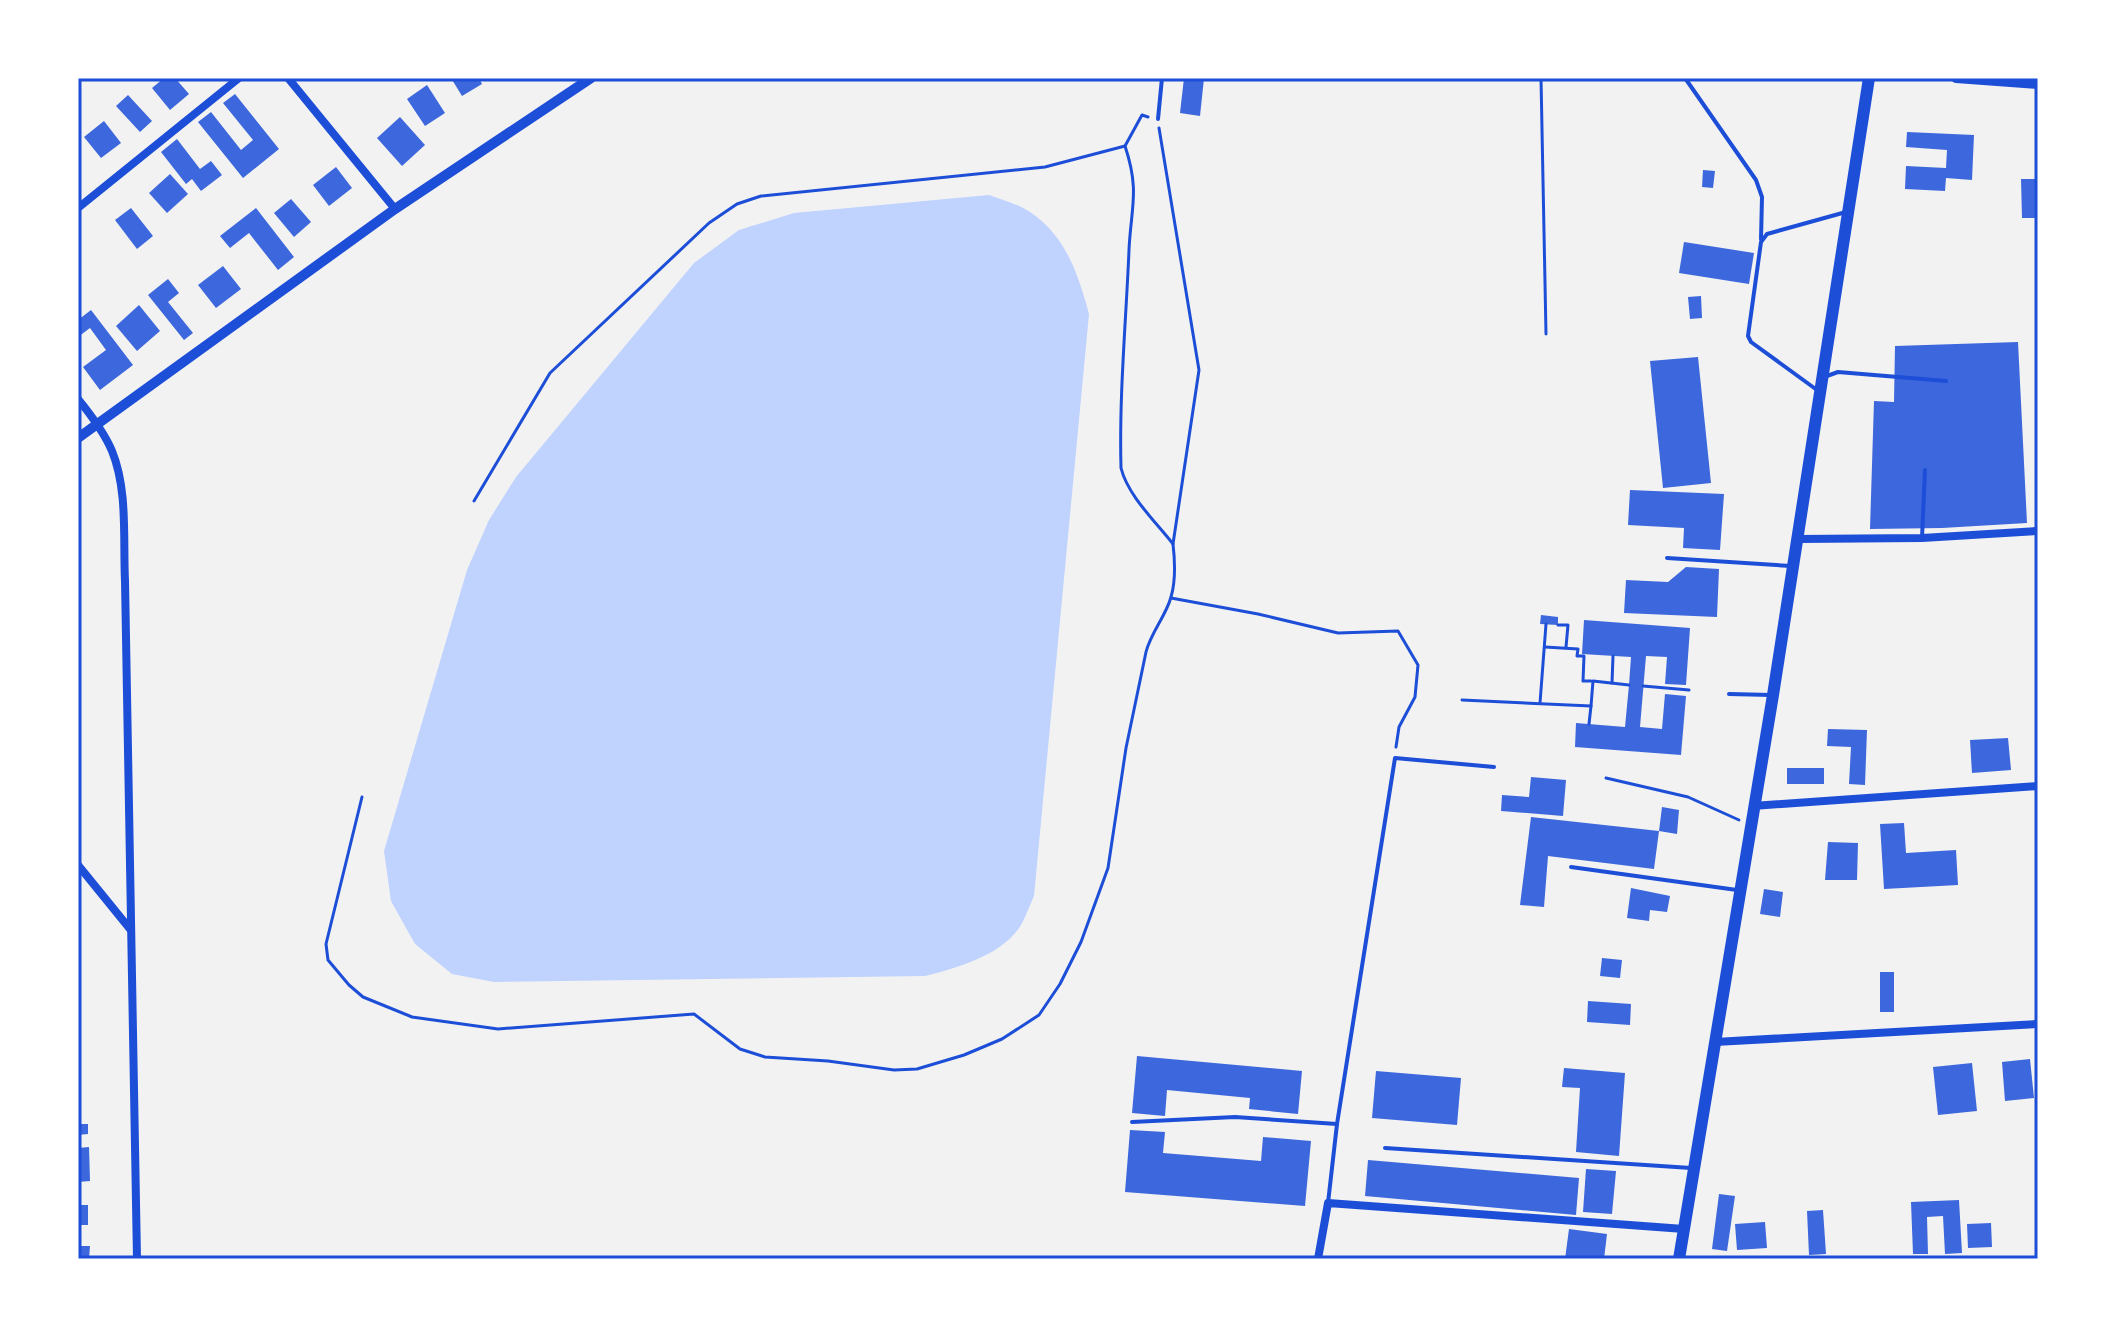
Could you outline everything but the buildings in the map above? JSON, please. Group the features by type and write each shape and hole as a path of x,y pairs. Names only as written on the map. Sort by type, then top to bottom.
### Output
{"main road":[{"path":"1679,1259 1794,566 1869,78"}],"street":[{"path":"78,208 239,78"},
{"path":"288,78 395,209"},
{"path":"78,438 395,209 591,78"},
{"path":"1956,78 2038,84"},
{"path":"78,399 98,424 113,452 121,482 137,1259"},
{"path":"1798,539 1922,538 2038,531"},
{"path":"1753,806 2038,786"},
{"path":"78,865 130,929"},
{"path":"1715,1042 2038,1024"},
{"path":"1318,1259 1328,1203 1684,1229"}],"lane":[{"path":"1158,119 1162,78"},
{"path":"1685,78 1756,180 1762,197 1761,242 1747,328 1751,342 1819,392 1827,376 1838,372 1946,381"},
{"path":"1761,242 1767,234 1848,212"},
{"path":"1922,538 1925,470"},
{"path":"1667,558 1794,566"},
{"path":"1729,694 1773,695"},
{"path":"1328,1203 1337,1124 1395,758 1494,767"},
{"path":"1571,867 1739,890"},
{"path":"1132,1122 1235,1117 1337,1124"},
{"path":"1385,1148 1694,1168"}],"path":[{"path":"1541,78 1546,334"},
{"path":"362,797 326,944 328,960 336,972 363,997 412,1017 498,1029 694,1014 740,1049 765,1057 894,1070 917,1069 964,1055 1002,1039 1039,1015 1060,984 1081,942 1108,868 1126,748 1148,643 1171,598 1176,568 1173,544 1199,370 1158,119 1142,115 1125,146 1045,167 761,196 737,204 709,223 550,373 474,501"},
{"path":"1125,146 1133,170 1135,193 1129,242 1121,468 1134,493 1173,544"},
{"path":"1171,598 1338,633 1398,631 1418,665 1415,697 1399,727 1395,758"},
{"path":"1540,703 1546,624"},
{"path":"1558,625 1568,625 1566,648"},
{"path":"1545,647 1578,649 1577,656 1584,656 1583,681 1629,685"},
{"path":"1612,683 1613,656"},
{"path":"1589,724 1593,681"},
{"path":"1643,686 1689,690"},
{"path":"1462,700 1591,706"},
{"path":"1606,778 1688,797 1750,825"}],"water":[{"path":"989,195 1025,209 1053,232 1075,270 1089,314 1034,896 1021,925 1003,944 978,959 925,976 494,982 452,974 415,944 391,901 384,851 467,570 489,520 516,477 694,263 739,230 794,213"}]}
